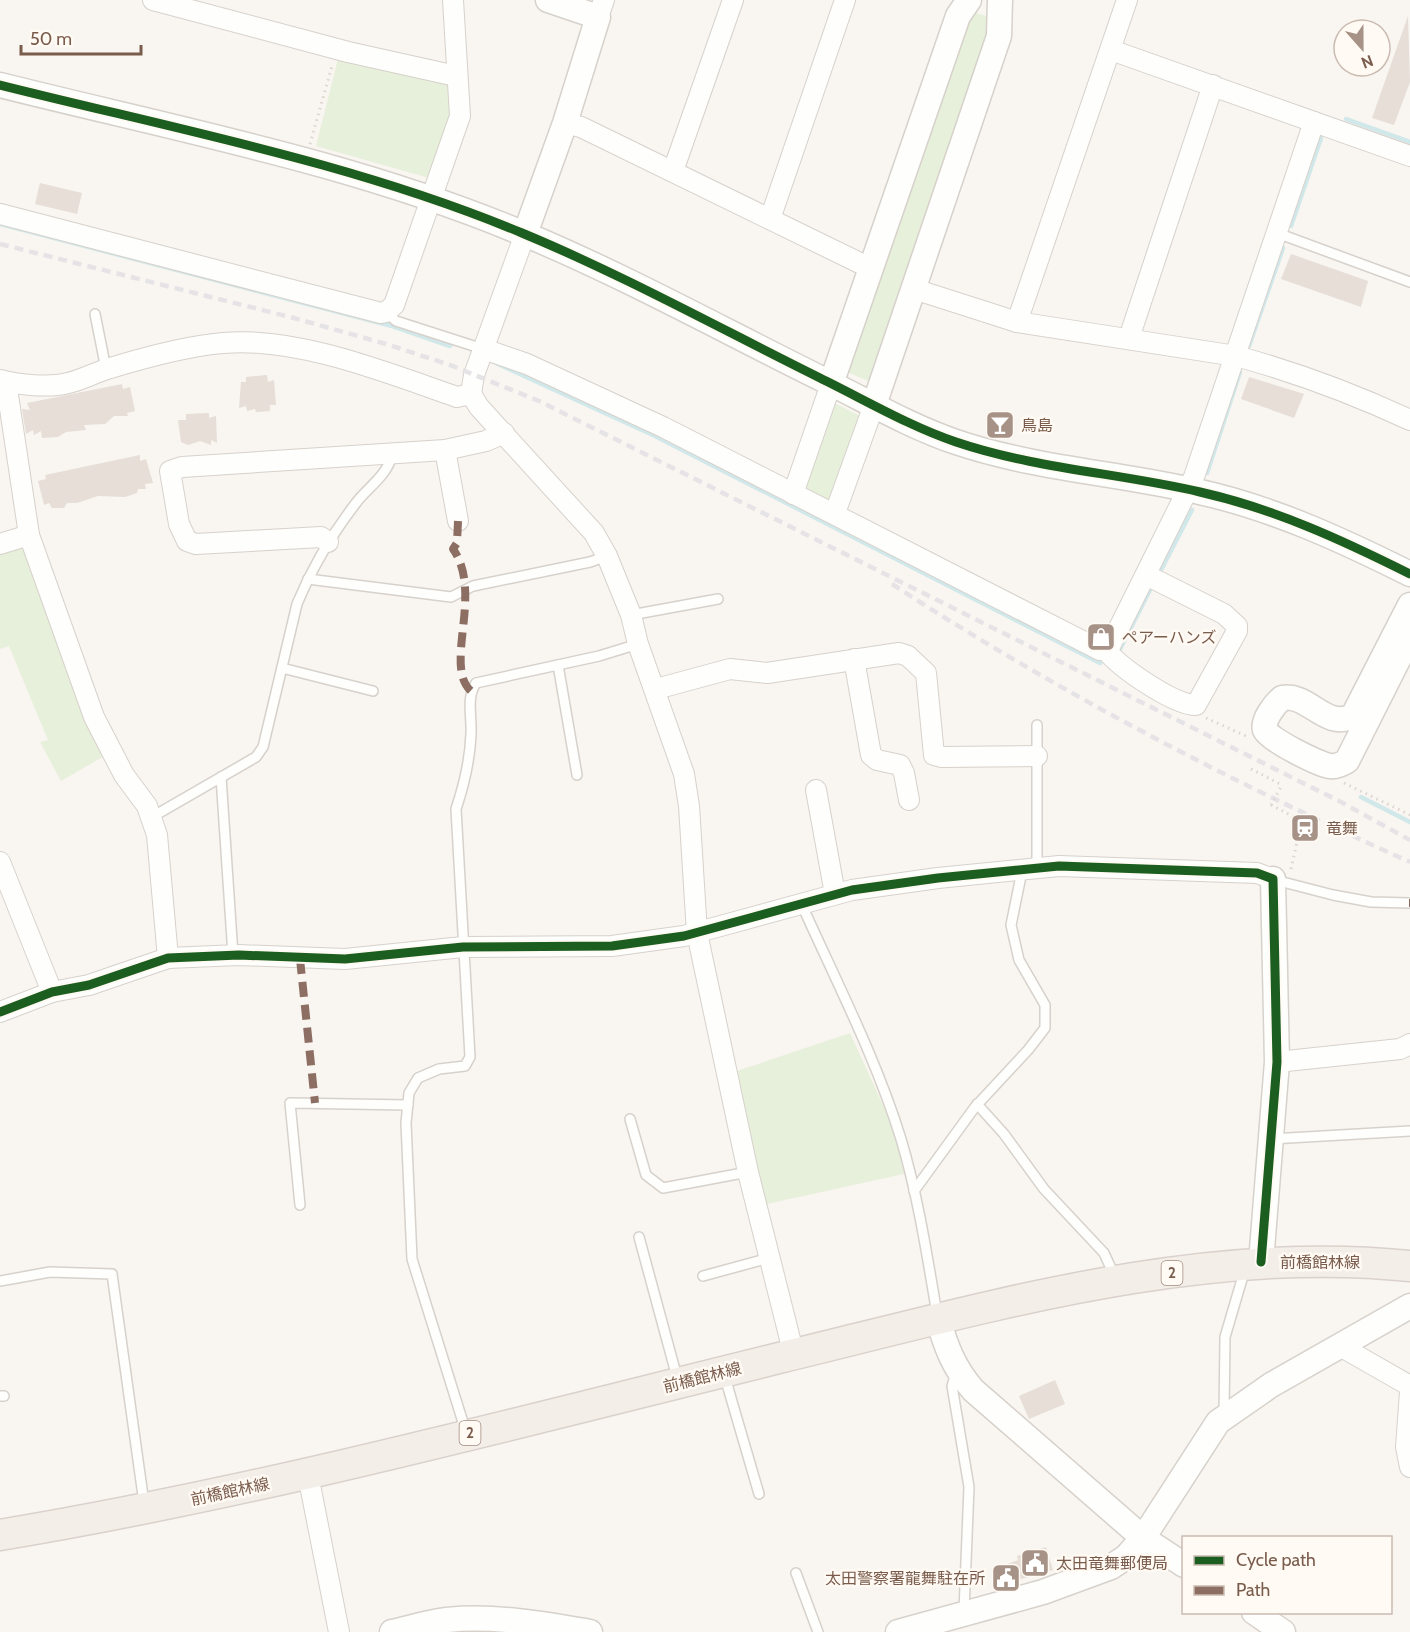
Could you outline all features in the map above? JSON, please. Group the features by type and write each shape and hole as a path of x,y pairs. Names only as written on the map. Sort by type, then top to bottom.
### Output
{"main road":[{"name":"前橋館林線","path":"0,1535 145,1509 308,1475 466,1434 938,1319 1116,1282 1253,1263 1328,1261 1410,1266"}],"street":[{"path":"153,0 334,48 456,76"},
{"path":"0,214 381,313 387,312 394,305 460,116 453,0"},
{"path":"548,0 601,8 565,123 471,386 471,394 479,407 581,517 607,556 631,615 638,644 656,689 684,774 689,806 697,933 748,1172 794,1355"},
{"path":"672,171 733,0"},
{"path":"770,219 845,0"},
{"path":"793,494 958,16 969,0"},
{"path":"835,513 914,289 999,36 1000,0"},
{"path":"1017,321 1127,0"},
{"path":"1111,50 1410,156"},
{"path":"1129,338 1213,85"},
{"path":"0,86 317,164 431,197 525,234 874,405 953,441 1009,458 1189,489 1243,503 1298,522 1410,574"},
{"path":"484,349 559,378 663,427 1100,650 1106,650 1189,489 1314,122"},
{"path":"565,123 581,127 870,268"},
{"path":"914,289 1017,321 1236,356 1327,385 1410,420"},
{"path":"168,958 157,835 152,817 124,775 94,717 29,535 3,381 68,383 106,369 203,345 246,341 283,346 349,361 457,397 471,394"},
{"path":"328,543 321,537 196,544 187,541 179,524 170,471 182,467 445,450 486,441 504,434"},
{"path":"445,450 458,521"},
{"path":"0,544 29,535"},
{"path":"1106,650 1114,660 1137,679 1196,705 1237,631 1237,626 1224,614 1146,575"},
{"path":"1410,605 1353,716 1339,721 1323,715 1296,699 1282,698 1269,715 1264,726 1266,733 1274,740 1329,766 1341,765 1347,761 1410,636"},
{"path":"656,689 730,669 767,673 899,652 908,656 926,673 934,755 941,757 1037,756"},
{"path":"854,659 871,755 877,760 900,765 904,773 909,800"},
{"path":"816,790 835,894"},
{"path":"0,862 52,992"},
{"path":"0,1012 52,992 90,985 168,958 233,955 345,959 463,947 612,946 697,933 835,894 939,878 1099,866 1257,873 1280,881 1277,1062 1271,1138 1253,1263"},
{"path":"1277,1062 1400,1049 1410,1044"},
{"path":"898,1632 1088,1577 1126,1557 1162,1512 1207,1437 1224,1417 1271,1385 1410,1306"},
{"path":"938,1319 946,1350 957,1370 973,1390 1143,1538 1182,1564"},
{"path":"1340,1346 1410,1386"},
{"path":"1410,1392 1406,1447 1410,1467"},
{"path":"308,1475 339,1632"},
{"path":"1257,1614 1284,1632"},
{"path":"392,1632 445,1620 483,1618 515,1620 590,1632"}],"lane":[{"path":"1277,233 1410,282"},
{"path":"387,312 396,321 484,349"},
{"path":"95,314 106,369"},
{"path":"152,817 256,757 263,747 297,604 308,579 328,543 358,501 384,474 392,455"},
{"path":"308,579 451,597 473,586 590,562 607,556"},
{"path":"631,615 718,598"},
{"path":"466,1434 412,1259 406,1123 409,1093 418,1078 439,1069 465,1066 470,1057 456,809 467,768 471,734 471,691 476,683 638,644"},
{"path":"558,665 577,775"},
{"path":"282,668 373,691"},
{"path":"914,1191 977,1104 1028,1050 1045,1028 1045,1005 1019,960 1011,925 1030,870 1037,756 1036,725"},
{"path":"221,777 233,955"},
{"path":"1280,881 1333,896 1371,902 1409,903"},
{"path":"801,903 874,1066 901,1139 914,1191 938,1319"},
{"path":"300,1205 290,1103 408,1105"},
{"path":"977,1104 1004,1134 1044,1189 1104,1253 1116,1282"},
{"path":"630,1119 646,1175 663,1188 748,1172"},
{"path":"1271,1138 1410,1131"},
{"path":"639,1237 678,1383"},
{"path":"703,1276 769,1258"},
{"path":"1224,1417 1225,1337 1253,1263"},
{"path":"0,1281 50,1272 112,1274 145,1509"},
{"path":"957,1370 952,1386 969,1487 964,1614"},
{"path":"724,1372 759,1494"},
{"path":"796,1573 818,1632"}],"path":[{"path":"309,148 334,59 334,48"},
{"path":"1196,705 1203,717 1253,739"},
{"path":"1251,769 1282,785 1271,805 1300,820"},
{"path":"1280,881 1299,832"}],"green space":[{"path":"971,12 991,17 993,34 876,384 842,370"},
{"path":"339,55 446,83 451,92 451,115 429,178 316,146"},
{"path":"832,402 864,418 830,501 828,501 804,488"},
{"path":"24,544 106,755 61,781 40,742 48,740 9,646 0,649 0,554"},
{"path":"850,1033 893,1127 904,1174 762,1205 734,1072"}],"building":[{"path":"1408,16 1410,82 1394,125 1372,118 1386,78 1392,78 1392,61"},
{"path":"40,183 82,193 77,214 35,204"},
{"path":"1291,254 1368,281 1361,307 1281,279"},
{"path":"267,375 268,382 274,380 276,405 270,405 270,411 256,412 255,409 247,411 246,406 239,408 241,382 246,382 246,377"},
{"path":"1249,377 1304,394 1294,418 1241,399"},
{"path":"122,384 123,389 130,387 135,411 127,413 128,416 114,416 105,424 84,425 86,430 66,432 58,437 42,438 41,431 34,435 33,430 26,434 22,409 30,410 27,403"},
{"path":"209,413 209,418 216,416 217,443 211,440 211,445 200,441 188,445 181,442 178,420 186,420 186,414"},
{"path":"140,455 140,461 146,459 153,483 145,484 146,489 138,489 137,493 125,497 98,496 77,503 67,503 64,508 52,508 49,503 44,505 38,481 46,479 45,475"},
{"path":"1301,819 1317,827 1311,838 1294,830"},
{"path":"1055,1380 1065,1404 1029,1419 1019,1396"},
{"name":"太田竜舞郵便局","path":"1046,1547 1053,1570 1000,1585 994,1569 1018,1560 1017,1556"}],"waterway":[{"path":"1346,119 1410,142"},
{"path":"1291,226 1321,138"},
{"path":"0,224 392,326 450,346"},
{"path":"1249,346 1283,248"},
{"path":"496,363 655,436 1100,663"},
{"path":"1207,473 1240,372"},
{"path":"1161,570 1192,510"},
{"path":"1120,649 1150,590"},
{"path":"1361,797 1410,822"}],"railway":[{"path":"0,244 294,318 386,344 450,365 539,401 1339,801 1410,840"},
{"path":"892,584 1017,661 1145,733 1277,800 1410,862"}],"marked path":[{"path":"458,521 457,543 453,549 462,567 465,586 461,664 463,680 471,691"},
{"path":"300,959 315,1103"}],"cycle path":[{"path":"0,85 264,149 330,167 459,208 597,266 939,436 1016,459 1170,486 1228,499 1308,527 1410,574"},
{"path":"0,1012 52,992 89,985 168,958 239,955 345,959 463,947 612,946 684,936 852,890 938,878 1059,866 1257,873 1273,879 1277,1062 1261,1262"}],"place":[{"name":"鳥島","path":"1000,425"},
{"name":"ペアーハンズ","path":"1101,637"},
{"name":"竜舞","path":"1305,828"},
{"name":"太田竜舞郵便局","path":"1035,1563"},
{"name":"太田警察署龍舞駐在所","path":"1006,1578"}]}
